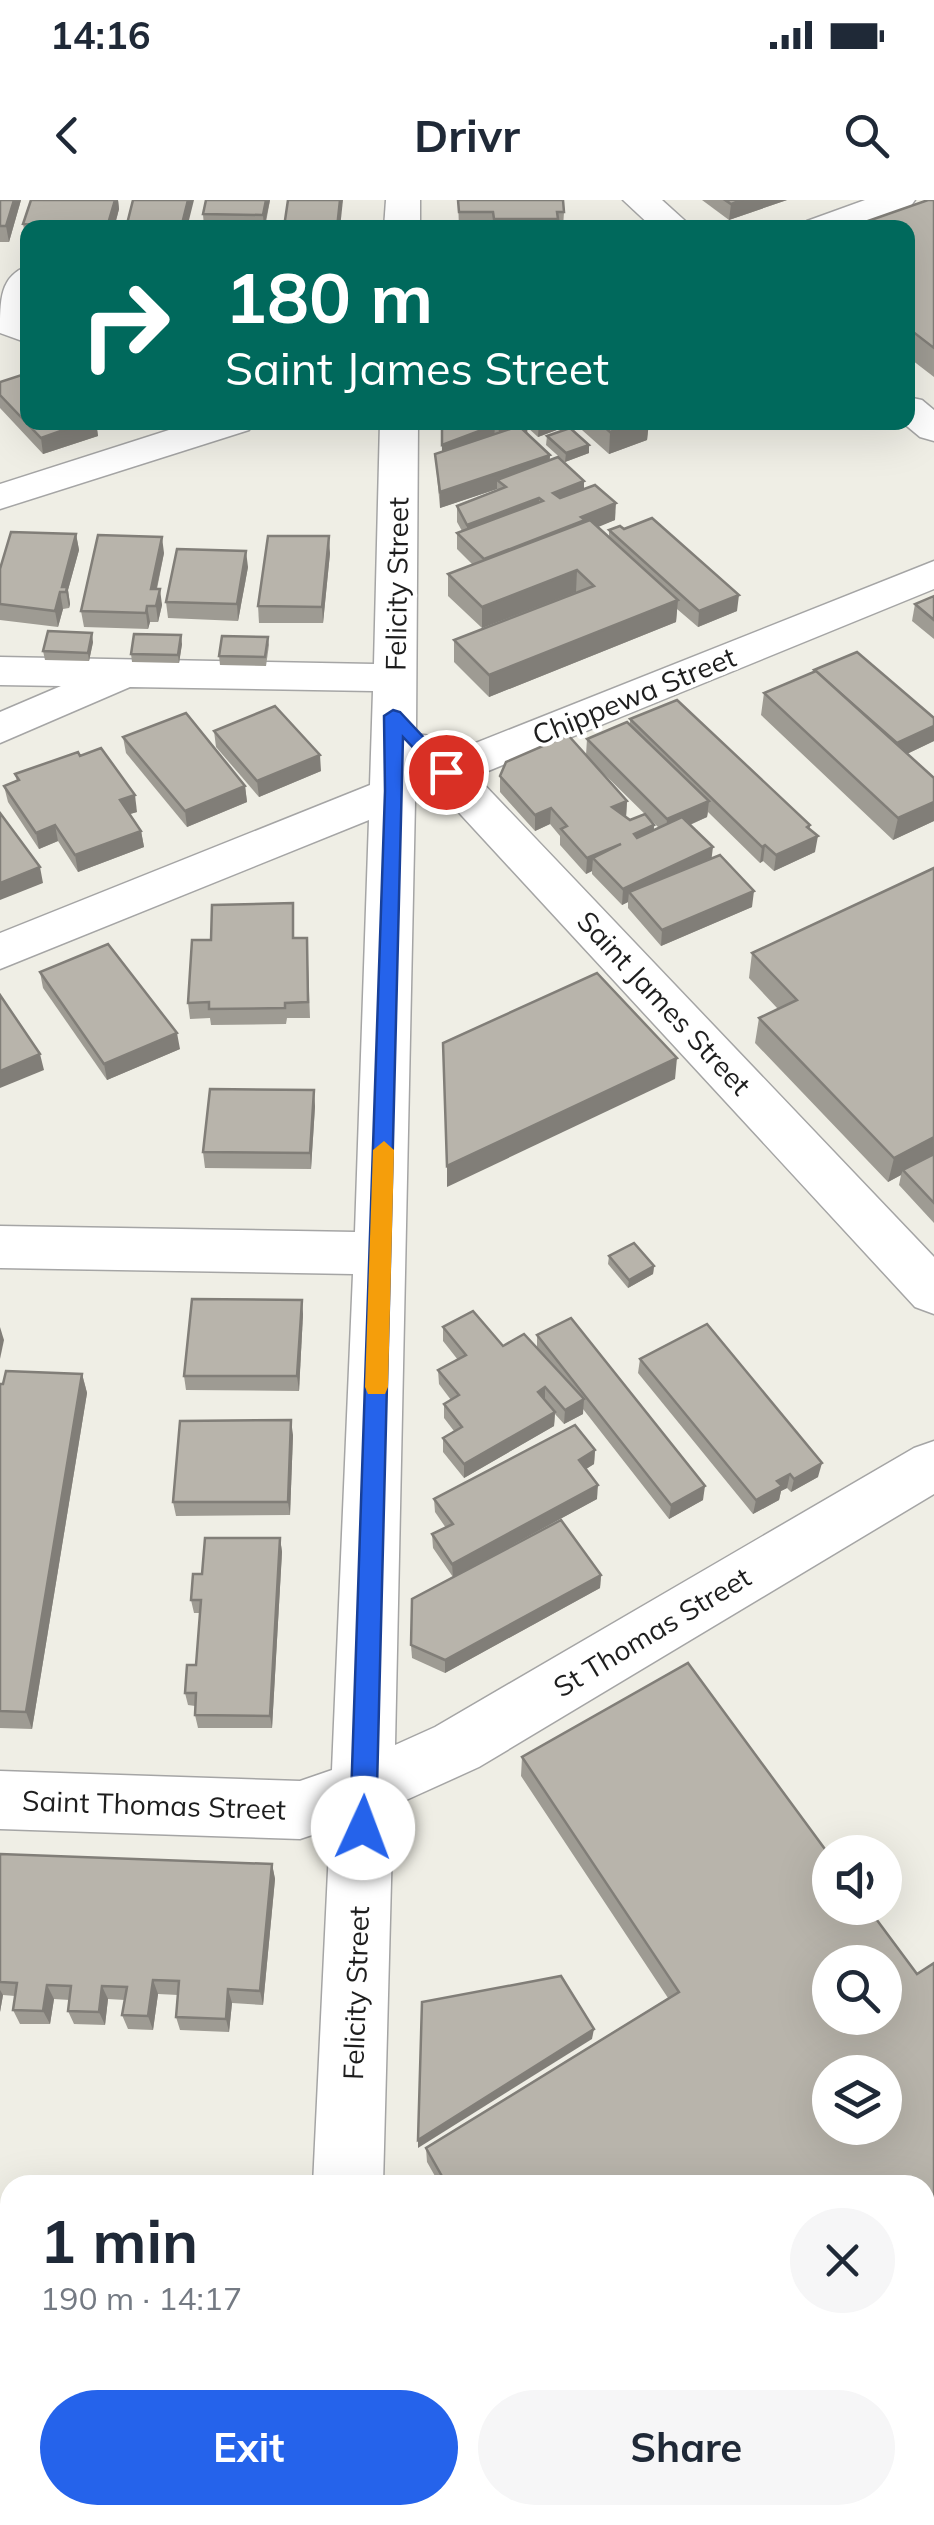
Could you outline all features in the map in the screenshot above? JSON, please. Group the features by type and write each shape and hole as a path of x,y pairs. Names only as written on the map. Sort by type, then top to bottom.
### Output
{"street":[{"path":"640,200 666,220"},
{"path":"842,220 898,200"},
{"path":"20,280 3,320 20,328"},
{"path":"0,497 209,430"},
{"name":"Felicity Street","path":"348,2175 365,1788 394,791 399,430"},
{"name":"Chippewa Street","path":"0,952 934,574"},
{"path":"0,671 129,673 395,697"},
{"path":"0,730 129,673"},
{"name":"Saint James Street","path":"395,697 446,772 934,1292"},
{"path":"0,1247 380,1253"},
{"name":"St Thomas Street","path":"365,1788 457,1747 934,1464"},
{"name":"Saint Thomas Street","path":"0,1800 300,1810 365,1788"}],"building":[{"path":"0,200 14,200 6,226 0,226"},
{"path":"31,200 115,200 109,220 24,220"},
{"path":"133,200 188,200 183,220 128,220"},
{"path":"206,200 266,200 263,215 203,214"},
{"path":"288,200 340,200 338,220 285,220"},
{"path":"458,200 563,200 564,212 557,212 558,219 494,219 493,212 459,212"},
{"path":"934,200 934,348 915,333 915,220 871,220"},
{"path":"20,376 20,416 0,395 0,382"},
{"path":"33,430 64,430 41,438"},
{"path":"442,430 482,430 442,445"},
{"path":"507,430 523,430 550,455 440,492 435,454"},
{"path":"572,430 589,445 566,453 547,436"},
{"path":"558,457 584,481 553,493 560,498 595,485 616,503 581,517 585,520 484,559 457,533 543,501 539,498 467,525 457,506 506,487 497,480"},
{"path":"652,518 739,595 699,611 609,530 620,526 624,529"},
{"path":"590,520 678,600 489,675 454,640 594,586 577,570 482,607 448,574"},
{"path":"11,532 76,534 62,587 67,587 66,592 60,592 55,611 0,604 0,569"},
{"path":"98,535 162,537 151,589 160,589 156,606 147,606 146,613 81,611"},
{"path":"268,536 329,536 322,607 258,606"},
{"path":"177,549 246,551 237,604 166,602"},
{"path":"934,596 934,620 915,604"},
{"path":"48,631 92,633 88,653 43,651"},
{"path":"134,634 181,635 178,655 131,654"},
{"path":"222,636 268,637 265,657 219,656"},
{"path":"857,652 934,718 934,726 897,743 814,670"},
{"path":"816,671 934,778 934,802 898,818 764,693"},
{"path":"677,700 818,836 776,855 765,845 762,847 630,719"},
{"path":"275,706 320,755 257,781 214,731"},
{"path":"186,713 245,786 185,811 123,737"},
{"path":"627,722 709,801 667,819 587,739"},
{"path":"568,735 627,801 612,807 630,820 645,814 654,825 634,834 637,838 682,817 713,847 623,889 593,858 621,844 587,858 561,829 567,826 551,808 535,815 500,776 506,762"},
{"path":"101,748 135,795 120,800 141,831 75,855 55,825 36,833 4,786 19,780 15,774"},
{"path":"0,813 40,867 0,883"},
{"path":"720,855 754,891 662,930 629,892"},
{"path":"934,868 934,1137 894,1158 759,1018 797,1000 752,953"},
{"path":"293,903 293,938 307,938 308,1002 285,1003 285,1008 209,1009 209,1002 188,1003 192,940 211,940 212,905"},
{"path":"108,944 177,1033 104,1064 40,972"},
{"path":"597,973 677,1058 447,1166 443,1043"},
{"path":"0,995 40,1054 0,1071"},
{"path":"210,1089 314,1090 310,1153 203,1152"},
{"path":"934,1154 934,1203 903,1170"},
{"path":"634,1243 654,1266 629,1280 609,1256"},
{"path":"192,1299 302,1300 297,1376 184,1376"},
{"path":"473,1311 503,1346 524,1334 584,1399 565,1410 545,1387 538,1392 555,1412 464,1464 443,1438 462,1427 444,1404 459,1395 438,1370 466,1355 443,1327"},
{"path":"571,1318 705,1486 671,1505 537,1335"},
{"path":"707,1324 822,1463 794,1479 790,1474 777,1481 782,1486 756,1500 640,1359"},
{"path":"6,1371 82,1374 26,1712 0,1711 0,1384"},
{"path":"291,1420 288,1502 173,1502 180,1421"},
{"path":"575,1425 595,1450 579,1460 598,1485 452,1564 432,1534 453,1524 434,1499"},
{"path":"561,1520 601,1575 445,1660 411,1645 412,1599"},
{"path":"205,1538 280,1538 270,1716 195,1715 196,1693 185,1693 187,1665 196,1665 201,1600 191,1600 193,1574 202,1574"},
{"path":"688,1663 815,1835 812,1925 881,1925 895,1945 812,1945 812,2035 902,2035 902,1954 917,1974 934,1963 934,2175 441,2175 426,2148 679,1992 522,1757"},
{"path":"0,1854 272,1864 260,1991 228,1989 226,2019 176,2017 179,1981 153,1980 148,2016 122,2015 127,1987 102,1986 99,2012 68,2011 71,1986 47,1985 43,2011 13,2010 17,1983 0,1982"},
{"path":"561,1976 594,2029 418,2140 422,2002"}],"slow traffic":[{"path":"376,1387 384,1150"}],"route":[{"path":"363,1828 394,791 393,716 446,772"}]}
